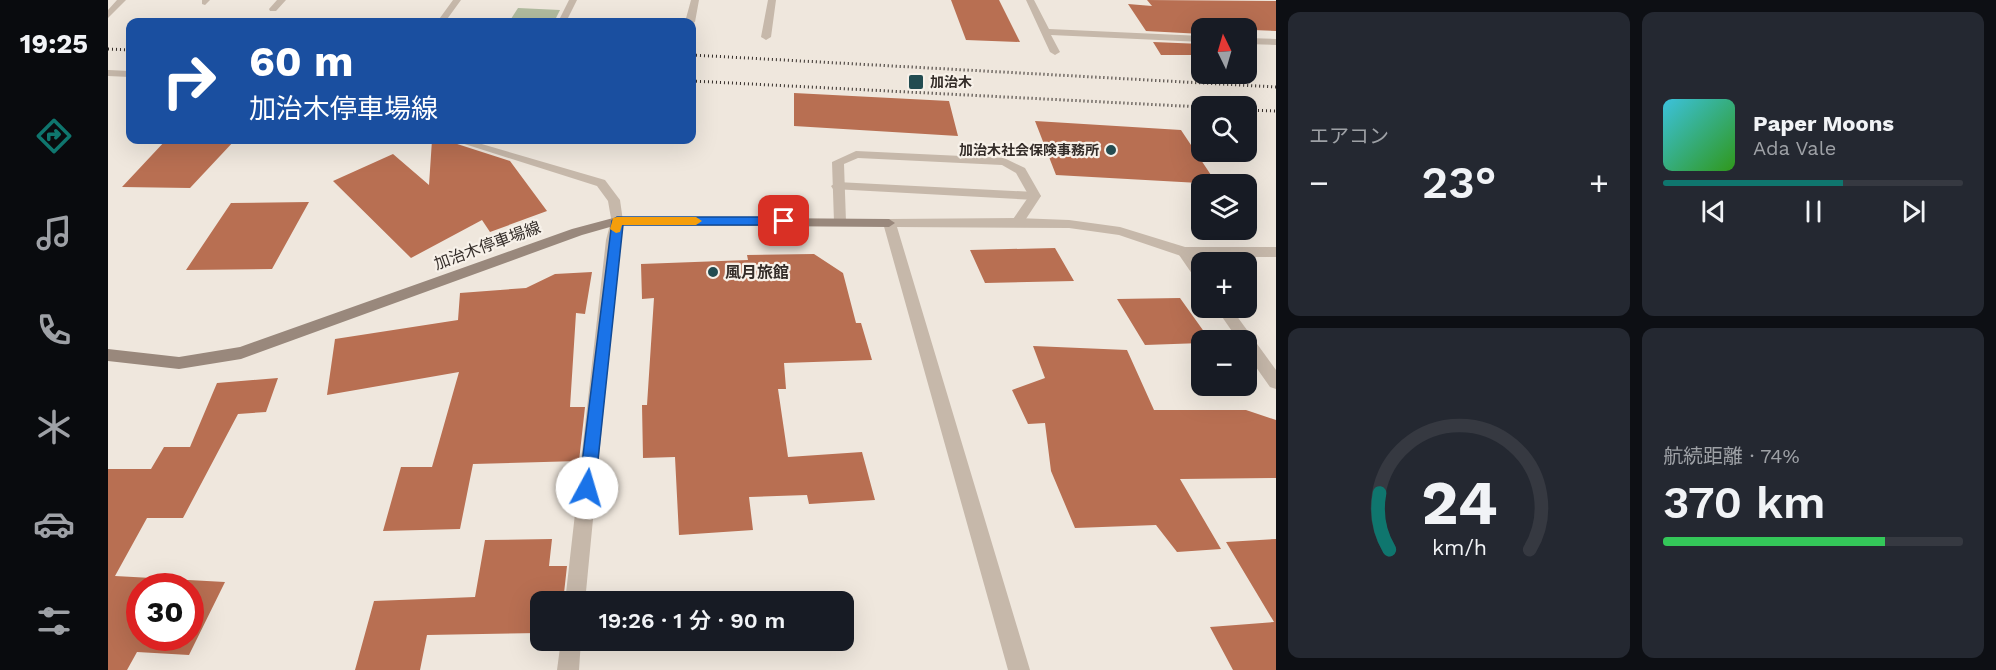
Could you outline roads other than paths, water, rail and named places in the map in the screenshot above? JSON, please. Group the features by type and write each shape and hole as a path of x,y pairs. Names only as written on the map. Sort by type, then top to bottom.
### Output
{"main road":[{"name":"加治木停車場線","path":"108,355 179,363 241,353 577,232 617,221 889,223"}],"street":[{"path":"108,15 122,0"},
{"path":"273,9 282,0"},
{"path":"444,18 458,0"},
{"path":"564,18 573,0"},
{"path":"691,18 695,0"},
{"path":"765,37 772,0"},
{"path":"1030,0 1055,52"},
{"path":"1047,32 1191,39"},
{"path":"1257,41 1276,42"},
{"path":"108,73 126,74"},
{"path":"471,144 601,183 614,200 617,221 576,591"},
{"path":"840,222 838,162 855,154 1004,162 1021,171 1035,196"},
{"path":"837,186 1035,196"},
{"path":"1017,222 1035,196"},
{"path":"1019,670 889,223 1069,224 1120,231 1184,252 1276,252"},
{"path":"1184,252 1191,262"},
{"path":"1257,356 1276,382"},
{"path":"568,670 570,651"}],"railway":[{"path":"108,49 126,50"},
{"path":"696,55 1276,87"},
{"path":"696,81 1191,106"},
{"path":"1257,110 1276,111"}],"place":[{"name":"加治木","path":"916,82"},
{"name":"加治木社会保険事務所","path":"1111,150"},
{"name":"風月旅館","path":"713,272"}]}
